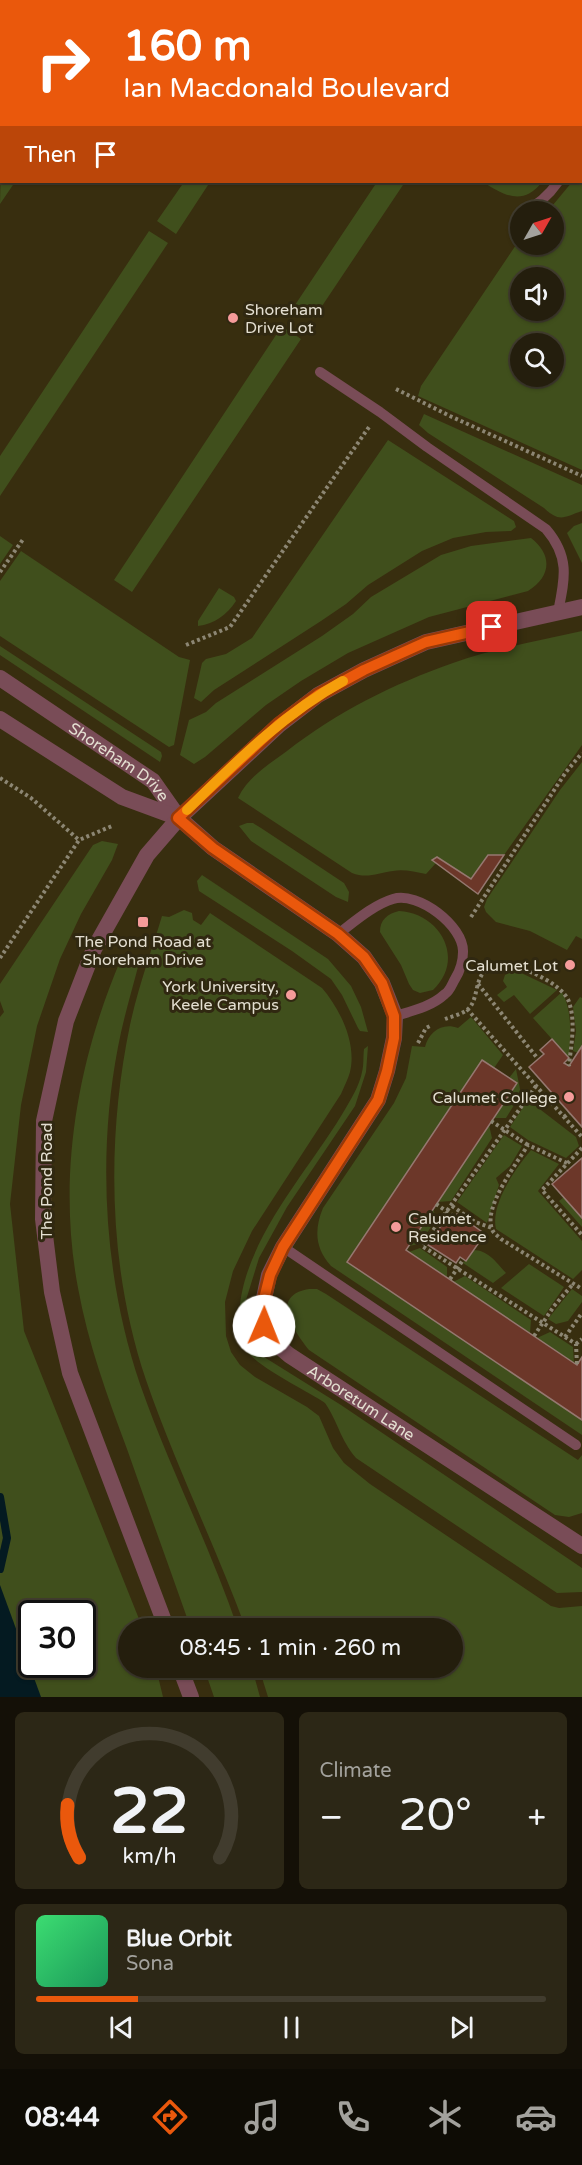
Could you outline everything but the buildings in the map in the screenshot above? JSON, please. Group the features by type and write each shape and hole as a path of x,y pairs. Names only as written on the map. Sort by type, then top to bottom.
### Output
{"street":[{"name":"The Pond Road","path":"163,1618 70,1373 52,1292 43,1218 44,1121 66,1021 94,949 147,855 178,818 279,724 318,695 364,670 426,642 582,607"},
{"name":"Shoreham Drive","path":"0,678 153,781 178,818"},
{"name":"Shoreham Drive","path":"0,719 122,796 178,818"},
{"name":"Arboretum Lane","path":"178,818 213,848 338,934 364,957 382,983 394,1016 394,1038 378,1100 283,1247 270,1275 263,1303 264,1326 275,1343 289,1355 581,1542"},
{"path":"183,1678 190,1697"}],"lane":[{"path":"541,201 557,183"},
{"path":"320,372 546,529 555,540 566,574 558,612"},
{"path":"338,934 368,912 394,898 416,900 438,912 452,927 464,951 459,972 447,993 424,1008 394,1016"},
{"path":"283,1247 576,1445"}],"path":[{"path":"396,389 582,476"},
{"path":"186,645 230,627 380,412"},
{"path":"0,572 24,538"},
{"path":"471,916 566,772 582,753"},
{"path":"0,778 31,798 79,840"},
{"path":"0,958 79,840 112,826"},
{"path":"442,1020 471,1006 485,971 492,967 507,966 525,971 562,989 569,1001 573,1033 569,1066"},
{"path":"478,984 538,1059"},
{"path":"467,1009 582,1137"},
{"path":"418,1043 426,1028 435,1023"},
{"path":"536,1086 422,1246 576,1344"},
{"path":"564,1117 569,1113"},
{"path":"491,1121 520,1140 567,1164"},
{"path":"528,1144 504,1182 490,1220 492,1231 501,1239 582,1289"},
{"path":"582,1148 542,1190 582,1235"},
{"path":"436,1204 455,1217"},
{"path":"452,1206 475,1222 492,1227"},
{"path":"450,1279 463,1260"},
{"path":"534,1336 554,1306 573,1284"},
{"path":"565,1337 582,1313"},
{"path":"576,1344 582,1339"},
{"path":"576,1344 577,1365"}],"shaded area":[{"name":"York University, Keele Campus","path":"0,183 582,183 582,1697 0,1697"}],"green space":[{"path":"0,183 14,183 0,204"},
{"path":"183,183 209,183 176,234 157,221"},
{"path":"376,183 404,183 314,318 295,305"},
{"path":"485,183 541,183 528,194 521,196 499,191"},
{"path":"571,183 582,183 582,470 418,396 421,386 510,254 564,255 564,201 556,201"},
{"path":"149,231 168,243 0,496 0,456"},
{"path":"282,326 301,339 132,592 114,580"},
{"path":"424,414 582,485 582,511 566,517 554,516 428,433 419,425"},
{"path":"388,440 514,521 516,527 511,531 486,532 453,538 422,551 368,585 321,621 214,690 201,702 194,698 202,663 206,659 226,654 252,638"},
{"path":"582,523 582,563 567,533 574,526"},
{"path":"0,536 13,545 0,564"},
{"path":"531,538 543,551 546,566 541,579 528,591 429,617 348,653 266,705 194,764 180,755 189,720 206,712 216,703 322,636 353,614 371,597 441,555 471,546"},
{"path":"21,551 179,657 190,660 174,745 169,747 0,636 0,581"},
{"path":"219,588 234,597 236,601 220,618 198,626 198,621"},
{"path":"582,631 582,745 504,855 488,855 471,879 437,857 433,860 436,863 426,874 401,870 368,876 357,875 238,798 242,790 259,772 306,737 366,700 431,671 469,658"},
{"path":"0,646 161,752 160,762 0,655"},
{"path":"582,762 582,939 576,936 567,950 530,931 496,922 484,907 487,899 560,790"},
{"path":"253,823 344,883 349,892 348,902 336,897 251,841 239,826"},
{"path":"102,841 118,844 112,860 81,914 60,959 37,1026 21,1105 10,1204 24,1331 139,1618 118,1618 118,1678 158,1678 163,1697 0,1697 0,1017 4,1012 0,1001 0,984 93,845"},
{"path":"202,875 328,959 351,986 361,1007 368,1032 360,1031 342,995 331,979 199,891 197,881"},
{"path":"184,910 192,913 193,920 201,925 210,913 322,988 341,1016 351,1050 350,1072 341,1094 252,1231 233,1271 225,1302 226,1336 231,1352 240,1365 255,1377 319,1416 333,1448 344,1463 370,1484 551,1606 559,1608 582,1606 582,1697 268,1697 262,1678 463,1678 463,1618 242,1618 146,1380 133,1337 118,1249 114,1158 122,1069 137,997 162,916 169,917"},
{"path":"399,911 414,914 426,920 444,940 448,952 447,965 443,978 433,990 420,993 413,990 401,965 380,932 385,918"},
{"path":"121,959 138,967 118,1047 111,1088 108,1131 106,1174 108,1217 118,1302 140,1384 234,1618 187,1618 105,1389 87,1329 78,1288 72,1246 70,1204 75,1120 93,1038"},
{"path":"515,970 557,990 530,1014 514,995 504,1002 497,995 507,987 503,981 505,975"},
{"path":"562,992 569,1016 569,1058 533,1018"},
{"path":"580,997 582,998 582,1046 578,1053 573,1051 576,1031 573,1007"},
{"path":"471,1017 503,1055 494,1068 482,1060 347,1262 582,1420 582,1435 331,1266 319,1246 317,1231 323,1208 394,1103 406,1078 412,1046 425,1047 430,1036 437,1029 447,1026 458,1028"},
{"path":"368,1046 366,1072 355,1106 287,1207 259,1258 242,1313 246,1338 253,1350 341,1405 582,1568 582,1592 557,1593 356,1458 346,1444 325,1403 258,1362 241,1343 239,1319 242,1290 251,1262 280,1208 352,1098 361,1076 364,1049"},
{"path":"516,1069 521,1094 506,1118 494,1118 509,1078"},
{"path":"528,1100 576,1137 579,1146 566,1158 528,1140 510,1127"},
{"path":"489,1125 492,1138 451,1201 437,1202"},
{"path":"504,1135 522,1146 510,1166 496,1178 499,1185 487,1223 457,1202"},
{"path":"531,1150 559,1164 538,1191 582,1241 582,1270 573,1279 496,1229 495,1219 500,1198 518,1166"},
{"path":"564,1197 582,1218 582,1227 559,1201"},
{"path":"433,1208 436,1219 420,1244 408,1246"},
{"path":"420,1248 447,1267 447,1277 409,1252"},
{"path":"473,1250 487,1254 506,1273 493,1283 463,1263"},
{"path":"529,1264 564,1287 544,1316 501,1288"},
{"path":"465,1276 531,1320 530,1333 453,1282"},
{"path":"317,1289 326,1294 578,1460 582,1455 582,1513 569,1517 555,1515 309,1350 292,1325 287,1307 290,1299 297,1293"},
{"path":"572,1289 582,1296 582,1302 568,1321 556,1324 548,1319"},
{"path":"550,1332 573,1347 574,1363 537,1338"},
{"path":"207,1678 255,1678 260,1697 214,1697"}],"water":[{"path":"0,1585 18,1634 18,1678 34,1678 41,1697 0,1697"}],"waterway":[{"path":"0,1497 7,1538 0,1569"}],"slow traffic":[{"path":"187,810 279,724 318,695 343,681"}],"place":[{"name":"Shoreham Drive Lot","path":"233,318"},
{"name":"The Pond Road at Shoreham Drive","path":"143,922"},
{"name":"Calumet Lot","path":"570,965"},
{"name":"York University, Keele Campus","path":"291,995"},
{"name":"Calumet College","path":"569,1097"},
{"name":"Calumet Residence","path":"396,1227"}],"route":[{"path":"264,1326 263,1303 270,1275 283,1247 378,1100 394,1038 394,1016 382,983 364,957 338,934 213,848 178,818 279,724 318,695 364,670 426,642 492,627"}]}
